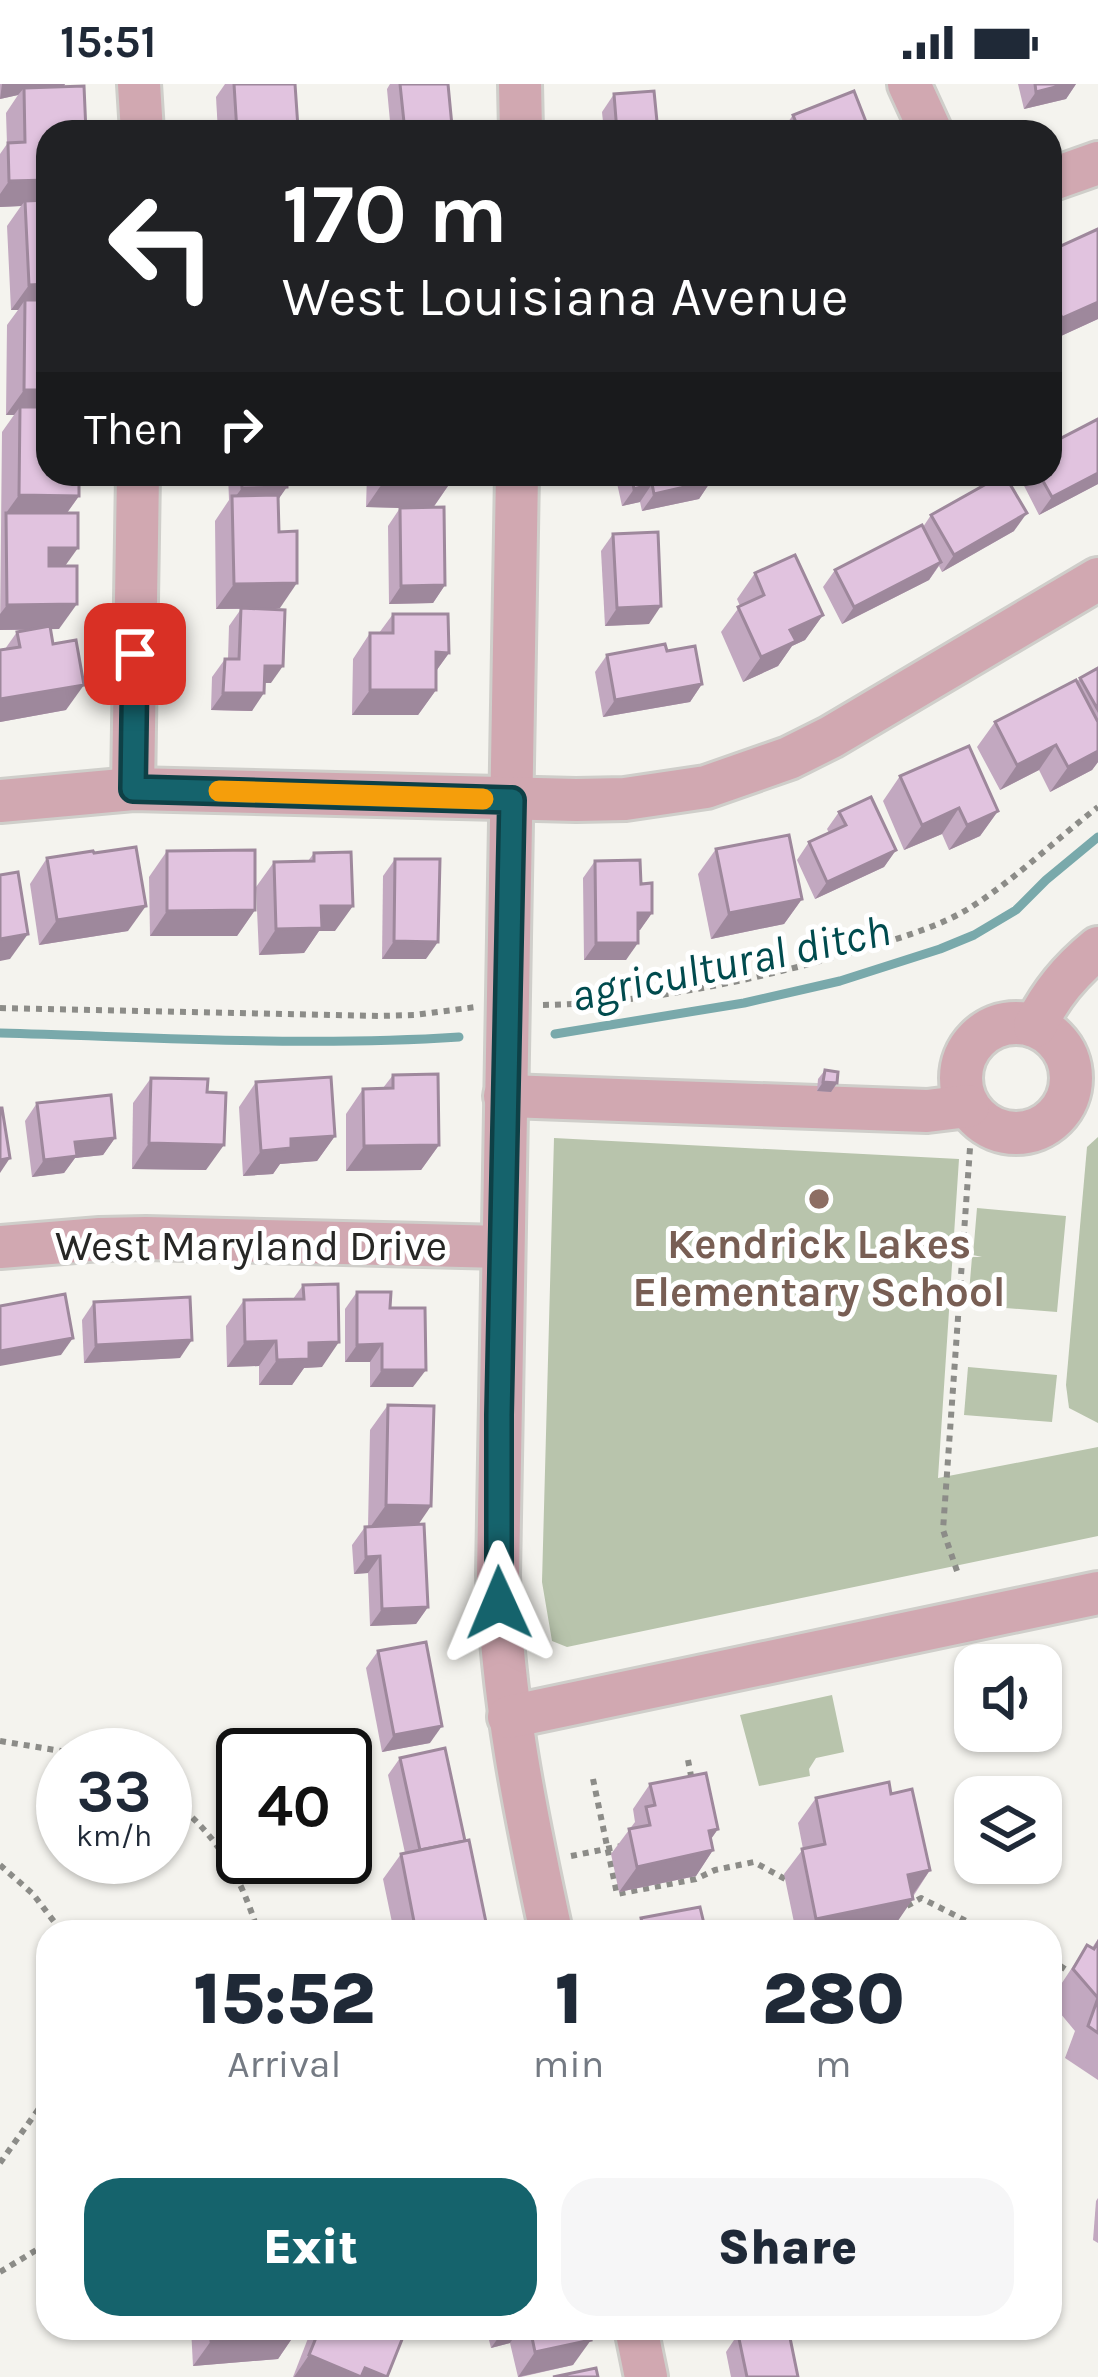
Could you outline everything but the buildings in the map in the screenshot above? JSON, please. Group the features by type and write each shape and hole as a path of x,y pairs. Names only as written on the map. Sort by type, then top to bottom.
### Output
{"street":[{"path":"139,84 141,120"},
{"path":"520,84 521,120"},
{"path":"909,84 926,120"},
{"path":"1062,176 1098,163"},
{"path":"133,789 138,486"},
{"path":"517,486 498,1575 509,1717 549,1920"},
{"path":"0,801 133,789 576,800 654,796 706,787 763,769 831,737 1098,579"},
{"path":"1035,1026 1069,972 1098,948"},
{"path":"1010,1022 1035,1026 1060,1043 1069,1059 1069,1096 1047,1125 1012,1134 995,1130 968,1106 961,1071 966,1054 992,1028 1010,1022"},
{"path":"505,1096 927,1111 968,1106"},
{"name":"West Maryland Drive","path":"0,1246 146,1238 502,1247"},
{"path":"509,1717 1098,1593"},
{"path":"638,2340 646,2377"}],"path":[{"path":"0,1008 378,1016 507,1003 593,1004 641,998 884,943 967,910 1098,807"},
{"path":"957,1571 943,1530 970,1148"},
{"path":"0,1741 36,1747"},
{"path":"688,1760 693,1782"},
{"path":"593,1779 617,1894 754,1862 785,1879"},
{"path":"192,1817 238,1876 254,1920"},
{"path":"572,1856 631,1844"},
{"path":"0,1865 33,1894 53,1920"},
{"path":"893,1913 921,1898 964,1920"},
{"path":"1062,1968 1074,1976"},
{"path":"0,2163 36,2113"},
{"path":"0,2272 36,2250"}],"green space":[{"path":"1098,1137 1098,1423 1069,1408 1066,1385 1087,1147"},
{"path":"554,1138 959,1159 938,1478 1098,1447 1098,1536 567,1647 552,1641 542,1582"},
{"path":"977,1208 1066,1216 1057,1312 968,1305 972,1257 982,1257 973,1255"},
{"path":"968,1367 1057,1375 1052,1422 964,1415"},
{"path":"832,1695 844,1752 816,1758 810,1776 759,1786 740,1715"}],"waterway":[{"name":"agricultural ditch","path":"555,1034 744,1003 840,981 940,949 1016,910 1098,837"},
{"name":"agricultural ditch","path":"0,1033 287,1041 459,1037"}],"slow traffic":[{"path":"219,791 483,799"}],"place":[{"name":"Kendrick Lakes Elementary School","path":"819,1199"}],"route":[{"path":"135,654 133,789 512,800 499,1603"}]}
